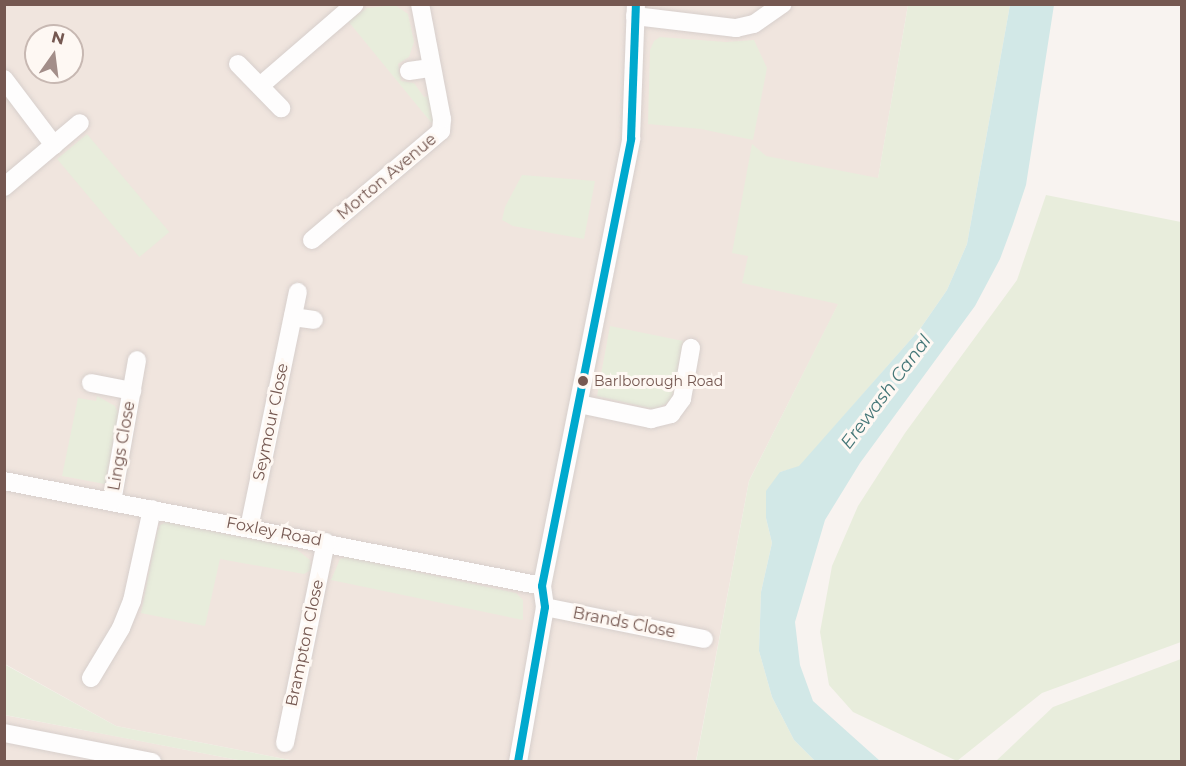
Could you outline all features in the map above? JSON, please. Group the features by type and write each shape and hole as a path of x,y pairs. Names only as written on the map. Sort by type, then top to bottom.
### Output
{"street":[{"path":"260,87 355,4"},
{"name":"Morton Avenue","path":"312,240 441,131 442,120 420,4"},
{"path":"518,762 545,607 542,586 631,139 635,10 736,28 754,24 783,4"},
{"path":"238,64 281,108"},
{"path":"409,71 431,68"},
{"path":"4,79 54,145"},
{"path":"4,187 80,123"},
{"name":"Seymour Close","path":"249,528 298,292"},
{"path":"293,317 314,321"},
{"path":"579,404 651,419 671,414 682,399 692,348"},
{"name":"Lings Close","path":"112,502 137,360"},
{"name":"Lings Close","path":"91,383 132,391"},
{"name":"Foxley Road","path":"4,481 326,542 542,586"},
{"path":"91,678 121,628 132,601 152,509"},
{"name":"Brampton Close","path":"285,743 326,542"},
{"name":"Brands Close","path":"545,607 704,639"},
{"path":"4,733 152,762"}],"shaded area":[{"path":"5,5 908,5 878,179 844,293 749,481 696,761 295,761 116,726 5,664"},
{"path":"4,715 115,736 243,761 5,761"}],"green space":[{"path":"395,5 408,14 414,42 409,57 398,64 401,81 414,83 424,97 430,96 434,126 348,21 367,8"},
{"path":"908,5 1010,5 967,244 947,290 920,329 799,467 780,472 766,518 772,543 761,592 759,651 772,697 794,740 815,761 696,762 749,481 838,304 742,283 748,256 732,253 752,144 766,156 878,178"},
{"path":"660,37 726,42 754,40 767,68 753,140 701,129 648,124 650,50 654,41"},
{"path":"87,134 169,232 139,257 57,159"},
{"path":"522,175 595,181 584,239 513,226 502,220 505,207"},
{"path":"1046,195 1181,222 1181,642 1042,693 957,761 853,712 829,685 820,632 832,566 858,506 905,433 1017,280"},
{"path":"610,326 683,341 672,397 666,404 654,409 597,396"},
{"path":"97,396 115,406 119,414 105,484 62,476 78,398 96,401"},
{"path":"166,522 295,548 310,560 311,570 304,574 220,559 205,626 141,613 157,532 160,525"},
{"path":"346,557 516,593 523,600 523,620 331,580 340,559"},
{"path":"1181,659 1181,761 996,761 1053,707"},
{"path":"4,664 116,726 295,761 243,761 5,715"}],"water":[{"name":"Erewash Canal","path":"1010,5 1054,5 1026,185 1013,224 1000,259 975,306 860,463 825,520 795,622 800,665 813,701 880,761 815,761 794,740 772,697 759,651 761,592 772,543 766,518 766,491 780,472 799,466 920,329 947,290 967,244"}],"transit line":[{"path":"518,762 545,607 542,586 631,139 636,4"}],"place":[{"name":"Barlborough Road","path":"583,381"}]}
